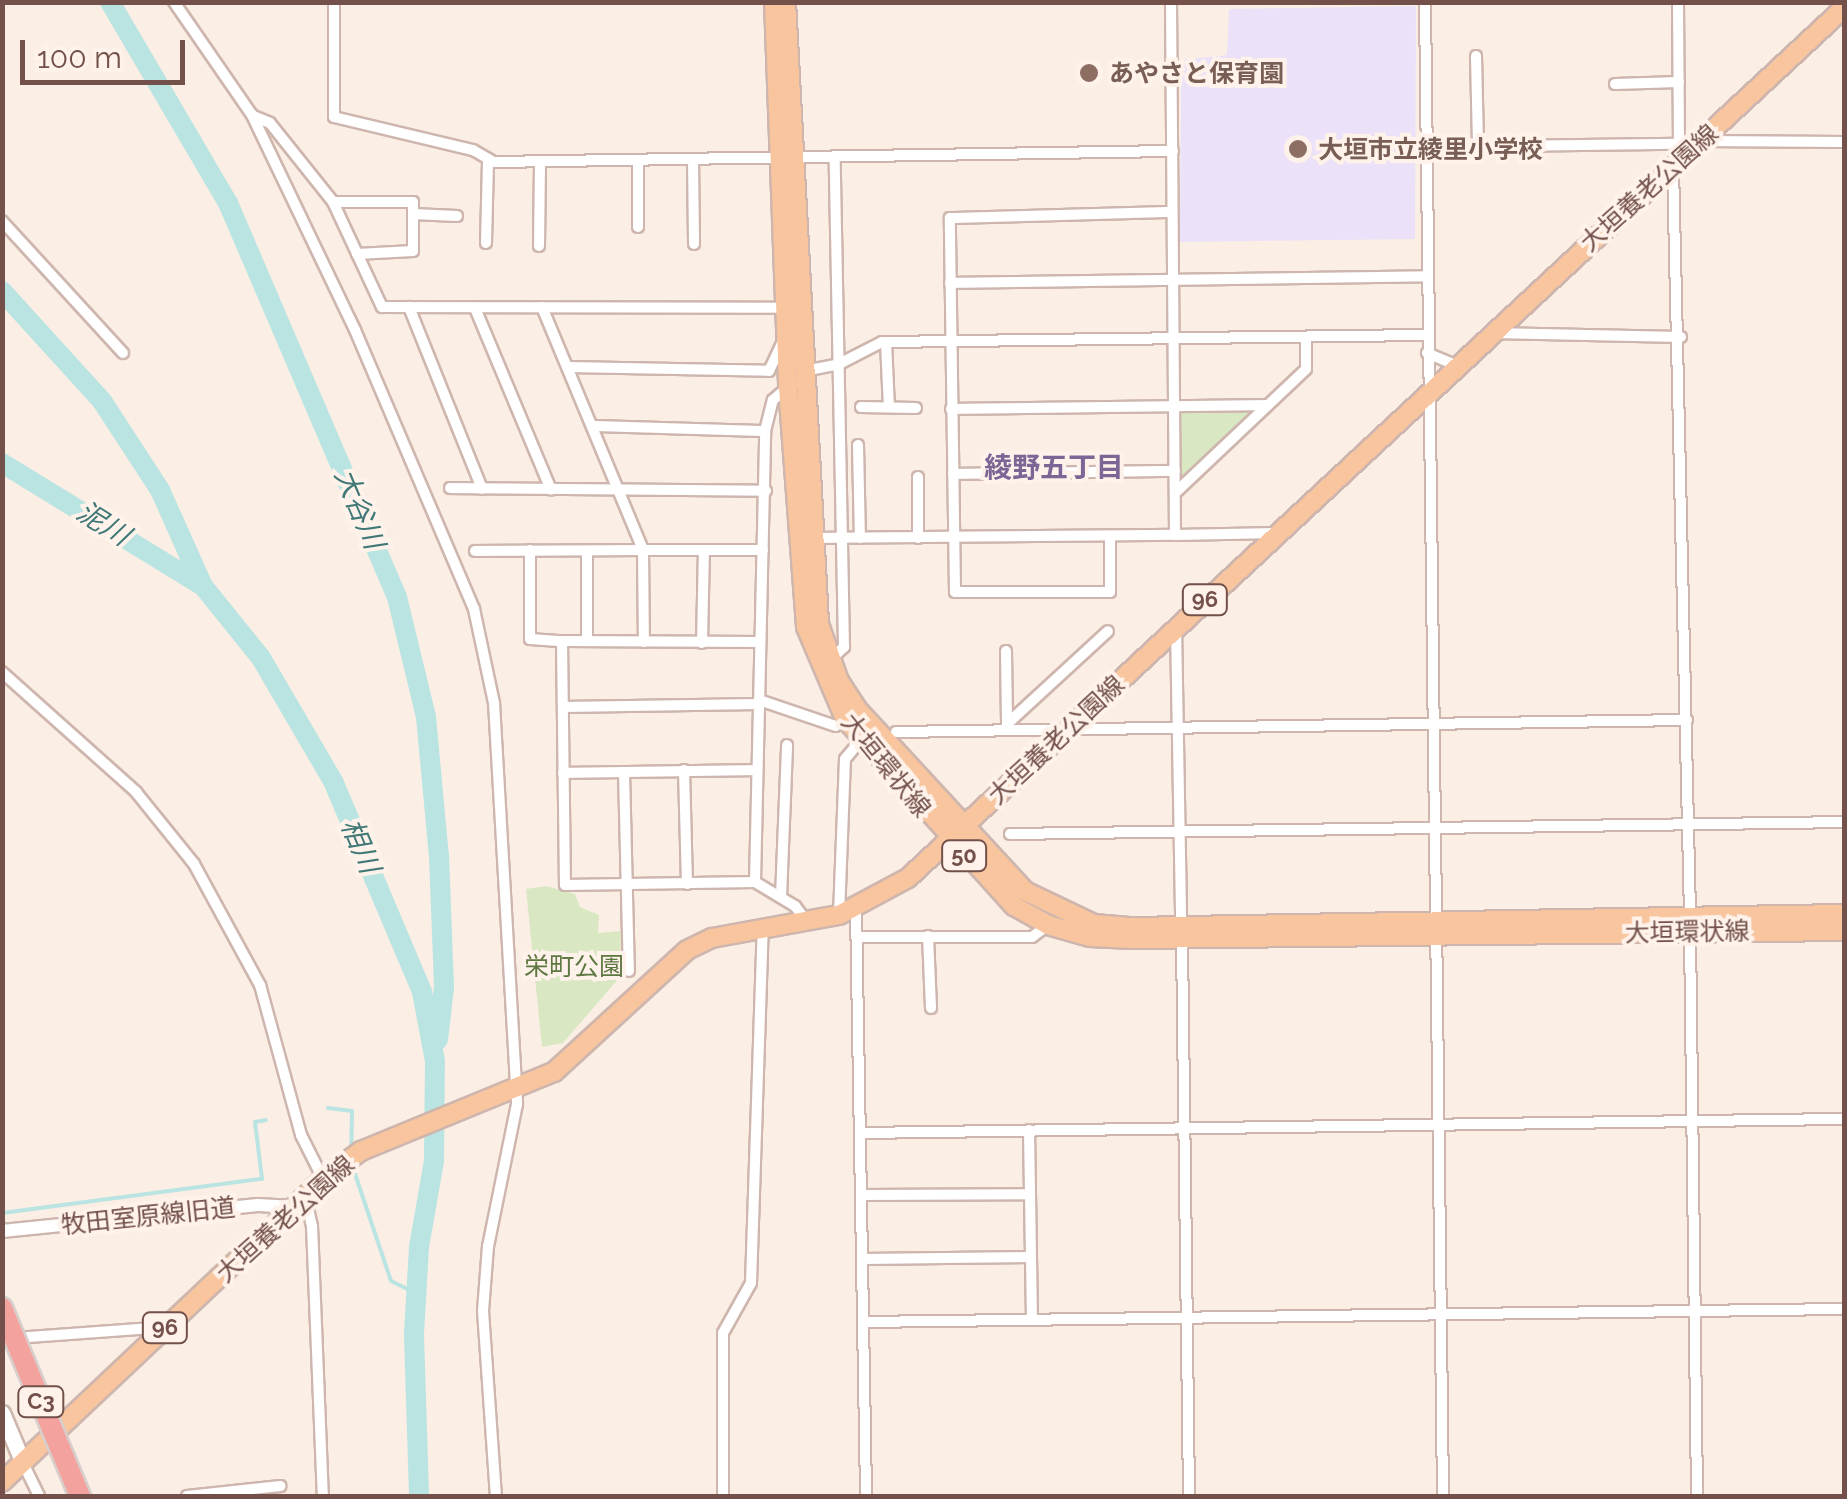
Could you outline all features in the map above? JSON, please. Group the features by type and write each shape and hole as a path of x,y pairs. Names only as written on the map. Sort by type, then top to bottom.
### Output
{"highway":[{"name":"C3","path":"2,1308 80,1496"}],"main road":[{"name":"大垣環状線","path":"774,2 806,627 828,688 861,740 949,841 1014,906 1048,926 1090,937 1182,932 1690,924 1844,914"},
{"name":"大垣環状線","path":"786,2 784,308 813,538 819,624 830,661 878,734 1024,890 1054,910 1094,924 1182,932"},
{"name":"大垣養老公園線","path":"2,1482 326,1176 361,1151 514,1091 588,1046 687,950 848,912 881,898 949,841 1491,332 1844,8"},
{"name":"大垣環状線","path":"1690,924 1844,931"},
{"path":"2,1414 23,1463"}],"street":[{"path":"174,2 252,116 355,330 474,609 494,703 503,793 514,1091 483,1312 496,1496"},
{"path":"334,2 334,117 488,158 540,162 1173,151"},
{"path":"1171,2 1175,534"},
{"path":"1425,2 1423,148 1436,724 1443,1496"},
{"path":"1678,2 1679,82 1686,151 1680,336 1697,1496"},
{"path":"1476,56 1478,147"},
{"path":"1615,84 1679,82"},
{"path":"252,116 270,122 333,202 376,301 409,307 784,308"},
{"path":"1423,148 1686,151 1844,142"},
{"path":"830,661 844,647 835,156"},
{"path":"486,243 488,158"},
{"path":"693,159 694,244"},
{"path":"638,160 638,227"},
{"path":"539,246 540,162"},
{"path":"333,202 413,202 412,250 357,254"},
{"path":"1110,536 1110,592 955,592 950,218 1171,212"},
{"path":"412,214 457,216"},
{"path":"2,222 122,353"},
{"path":"950,283 1426,276"},
{"path":"409,307 482,489"},
{"path":"475,308 551,490"},
{"path":"542,308 644,550 644,642"},
{"path":"1491,332 1680,336"},
{"path":"756,882 765,431 773,400 793,377 839,364 886,342 1427,335"},
{"path":"568,367 769,370 786,337"},
{"path":"1175,493 1306,369 1306,338"},
{"path":"886,342 889,407"},
{"path":"1427,352 1457,366"},
{"path":"951,408 1267,405"},
{"path":"861,407 916,408"},
{"path":"592,426 765,431"},
{"path":"858,445 860,538"},
{"path":"953,474 1175,471"},
{"path":"918,477 918,538"},
{"path":"450,488 766,490"},
{"path":"813,538 1276,533"},
{"path":"530,550 530,638 760,642"},
{"path":"702,642 704,550"},
{"path":"474,551 763,550"},
{"path":"587,641 588,551"},
{"path":"1176,626 1181,728 1189,1496"},
{"path":"1007,727 1108,632"},
{"path":"562,641 565,885 756,882 781,896 807,922"},
{"path":"1006,651 1007,727"},
{"path":"2,672 136,792 194,864 260,985 301,1135 326,1176"},
{"path":"563,708 758,702 836,726"},
{"path":"896,732 1007,727 1687,720"},
{"path":"861,740 845,759 848,912 858,937 866,1496"},
{"path":"781,896 787,745"},
{"path":"684,770 687,884"},
{"path":"563,773 756,770"},
{"path":"624,772 629,971"},
{"path":"1010,834 1844,822"},
{"path":"858,937 1032,937 1048,926"},
{"path":"723,1496 723,1333 751,1283 763,929"},
{"path":"928,936 931,1008"},
{"path":"860,1134 1844,1119"},
{"path":"1029,1130 1032,1320"},
{"path":"862,1196 1030,1194"},
{"path":"300,1201 312,1226 311,1314 324,1496"},
{"name":"牧田室原線旧道","path":"2,1231 300,1201"},
{"path":"863,1259 1030,1258"},
{"path":"863,1322 1844,1309"},
{"path":"2,1339 166,1328"},
{"path":"23,1463 39,1496"},
{"path":"186,1496 280,1486"}],"shaded area":[{"name":"大垣市立綾里小学校","path":"1416,6 1415,239 1180,242 1181,60 1227,55 1229,9"}],"green space":[{"path":"1253,411 1181,477 1179,413"},
{"name":"栄町公園","path":"546,886 575,894 580,907 599,915 598,933 621,931 620,977 563,1043 542,1047 526,889"}],"waterway":[{"name":"大谷川","path":"110,2 228,203 397,597 426,717 439,856 444,987 438,1040"},
{"name":"相川","path":"2,291 102,401 160,490 203,586 261,658 333,781 422,992 435,1061 434,1161 419,1247 414,1335 419,1496"},
{"name":"泥川","path":"2,463 201,585"},
{"path":"328,1108 352,1111 351,1150"},
{"path":"2,1213 262,1179 255,1122 266,1120"},
{"path":"352,1165 391,1281 416,1293"}],"place":[{"name":"あやさと保育園","path":"1089,73"},
{"name":"大垣市立綾里小学校","path":"1298,149"}],"district":[{"name":"綾野五丁目","path":"1054,468"}]}
